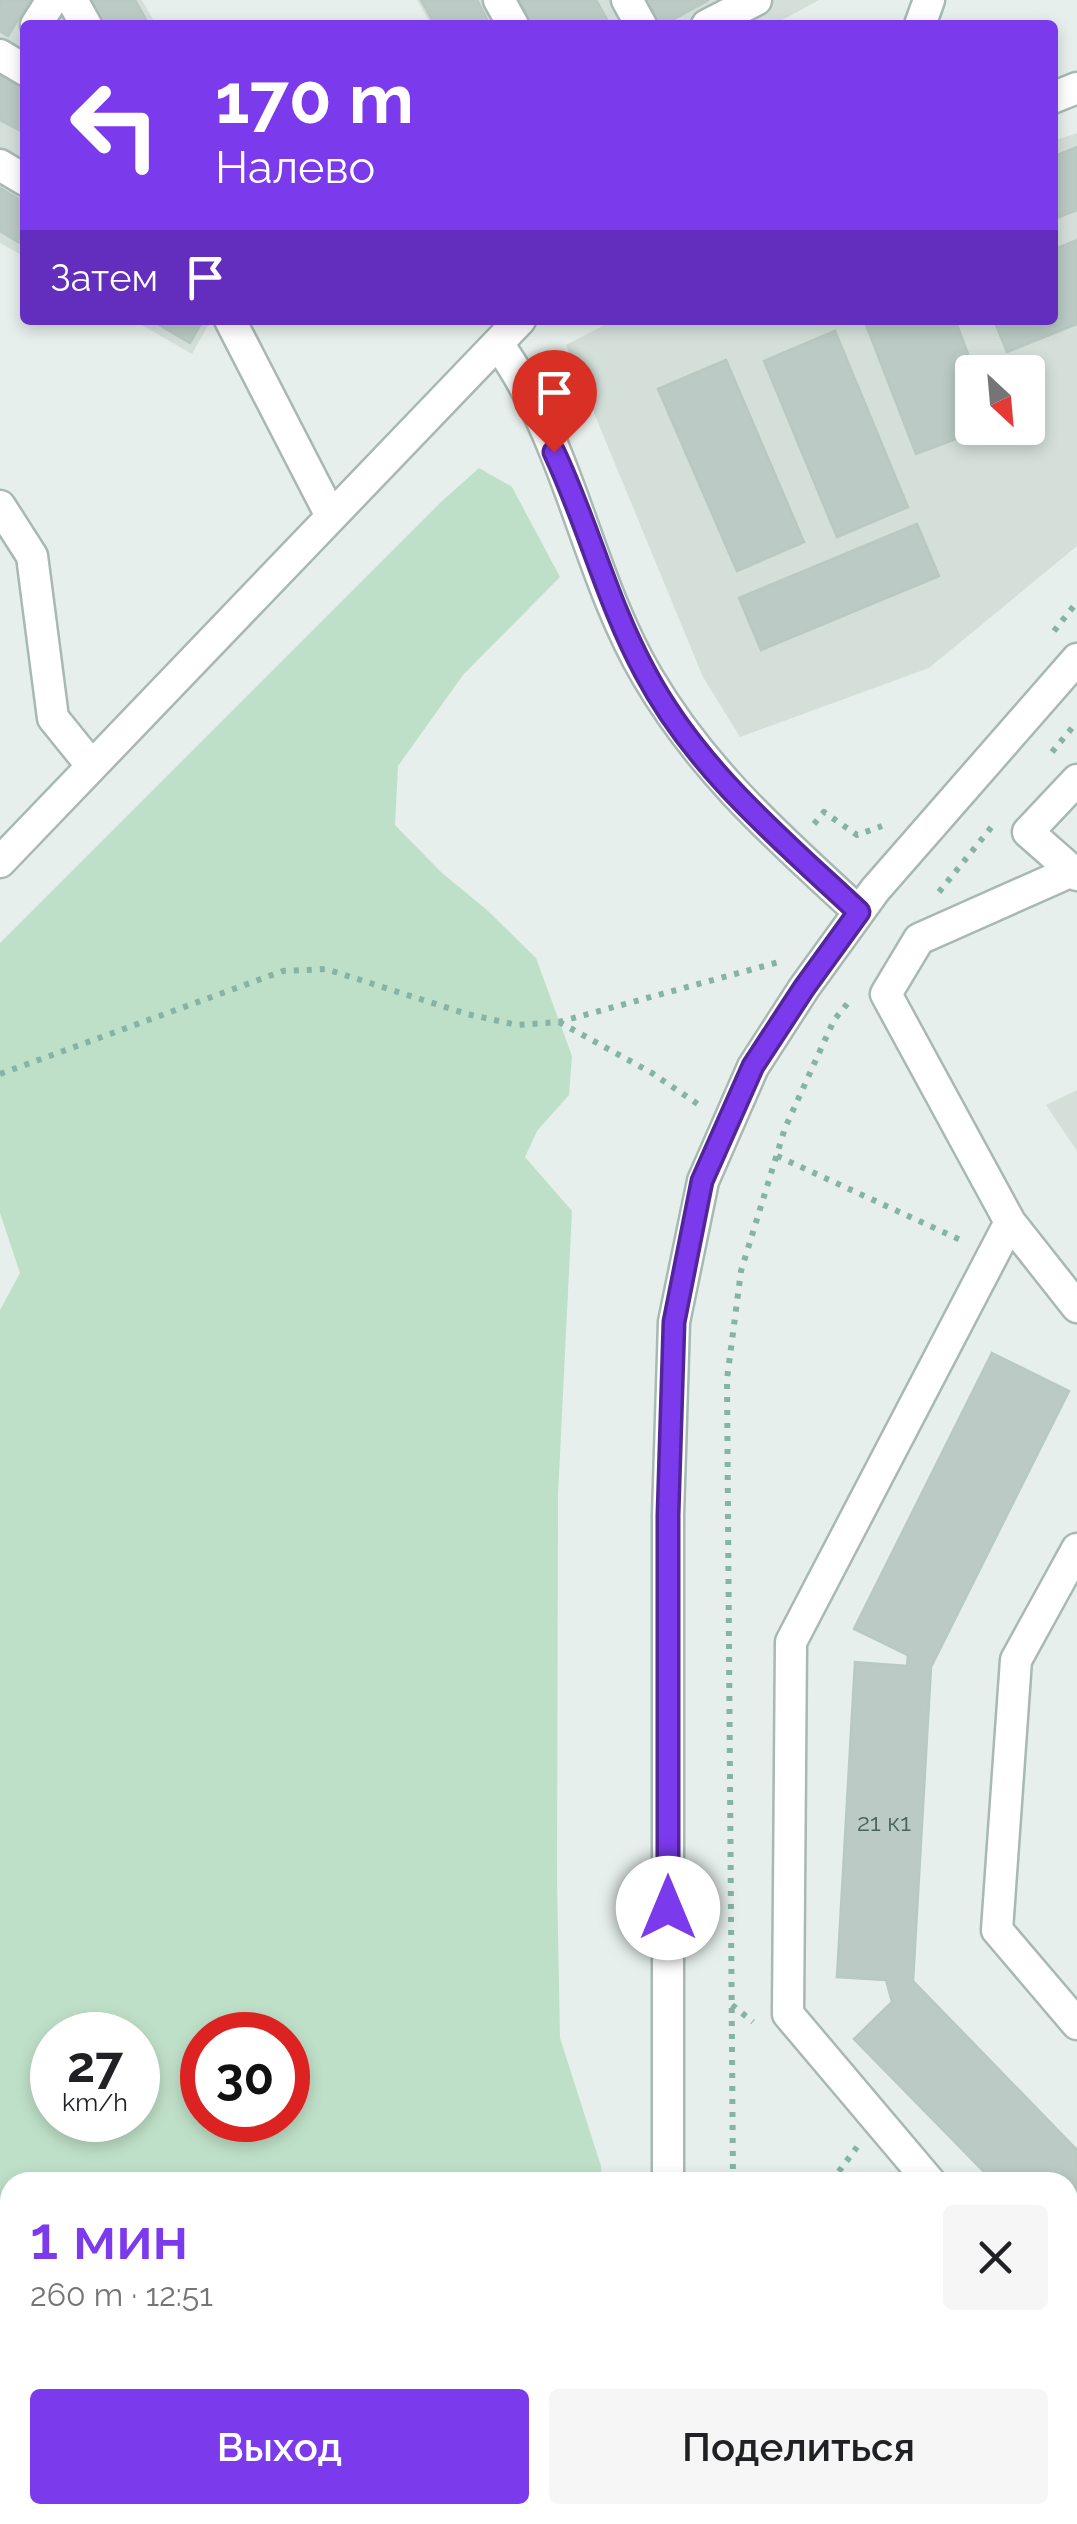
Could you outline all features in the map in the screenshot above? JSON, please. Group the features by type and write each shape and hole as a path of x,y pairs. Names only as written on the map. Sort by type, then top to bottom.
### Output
{"street":[{"path":"717,20 756,0"},
{"path":"233,325 331,516"},
{"path":"0,862 515,325"},
{"path":"498,344 516,369 567,480 618,616 646,674 688,738 740,802 859,912"},
{"path":"0,506 32,556 53,718 91,765"},
{"path":"668,2172 668,1515 674,1322 702,1181 753,1066 823,962 859,912 1077,659"},
{"path":"1077,780 1028,832 1074,873 919,939 886,994 1010,1222 1077,1307"},
{"path":"922,2172 788,2014 791,1642 1010,1222"},
{"path":"1077,1549 1016,1660 997,1930 1077,2024"}],"path":[{"path":"1040,767 1077,722"},
{"path":"931,901 1004,812"},
{"path":"0,1074 283,971 326,969 467,1014 517,1025 559,1022 811,953 858,991 834,1020 785,1128 741,1271 727,1378 733,2172"},
{"path":"559,1022 652,1073 716,1116"},
{"path":"776,1156 993,1255"}],"shaded area":[{"path":"0,0 142,0 153,20 20,20 20,254 0,243"},
{"path":"417,0 819,0 782,20 428,20"},
{"path":"1077,133 1077,546 929,668 740,737 703,677 566,345 604,325 1058,325 1058,139"},
{"path":"142,325 208,325 192,354"},
{"path":"1077,1090 1077,1151 1046,1105"}],"green space":[{"path":"479,468 512,487 560,577 463,675 398,766 395,825 536,958 572,1056 569,1095 537,1131 525,1157 572,1211 558,1495 560,2038 601,2172 0,2172 0,1310 20,1273 0,1213 0,943"}],"building":[{"path":"0,0 30,0 8,36 0,31"},
{"path":"91,0 135,0 146,20 102,20"},
{"path":"421,0 477,0 487,20 432,20"},
{"path":"520,0 596,0 607,20 531,20"},
{"path":"645,0 709,0 672,20 655,20"},
{"path":"0,73 20,85 20,130 0,120"},
{"path":"1077,147 1077,210 1058,218 1058,155"},
{"path":"0,188 20,200 20,243 0,231"},
{"path":"1077,240 1077,324 1007,352 996,325 1058,325 1058,248"},
{"path":"159,325 200,325 190,343"},
{"path":"866,325 957,325 968,355 955,355 955,439 916,454"},
{"path":"835,331 908,507 837,537 764,361"},
{"path":"726,360 804,542 737,571 658,389"},
{"path":"917,524 939,576 761,650 739,598"},
{"path":"992,1353 1069,1391 931,1667 913,1981 1077,2150 1077,2172 984,2172 854,2039 892,2002 886,1980 837,1977 855,1662 907,1666 908,1655 854,1629"}],"route":[{"path":"554,452 618,616 646,674 688,738 740,802 859,912 753,1066 702,1181 674,1322 668,1515 668,1908"}]}
